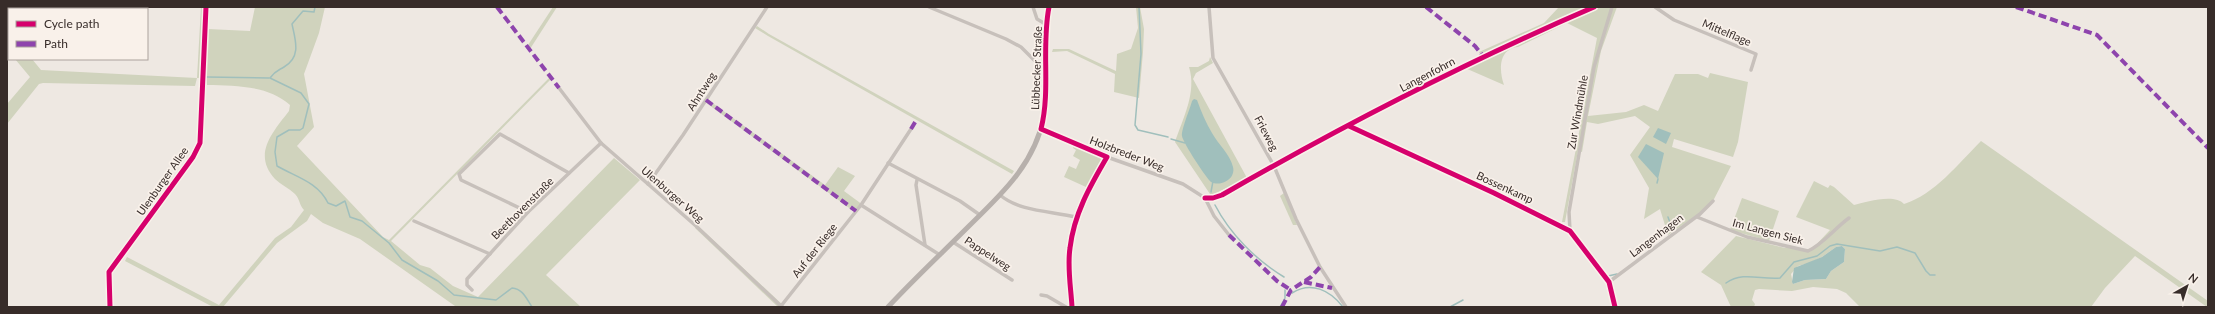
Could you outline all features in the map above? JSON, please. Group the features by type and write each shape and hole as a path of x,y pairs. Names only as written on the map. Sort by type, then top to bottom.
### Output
{"main road":[{"name":"Lübbecker Straße","path":"888,307 1000,195 1023,168 1041,129 1045,103 1047,25 1049,7"}],"street":[{"name":"Ulenburger Allee","path":"110,307 109,272 193,157 200,143 206,7"},
{"name":"Ahntweg","path":"648,184 683,135 767,7"},
{"path":"929,7 1006,39 1021,47 1036,62 1046,65"},
{"path":"1033,7 1037,19 1047,25"},
{"name":"Frieweg","path":"1209,7 1213,58 1274,166 1296,219 1320,267 1346,307"},
{"name":"Langenfohrn","path":"1274,166 1483,56 1594,7"},
{"name":"Zur Windmühle","path":"1570,231 1568,222 1594,67 1612,7"},
{"name":"Mittelflage","path":"1655,7 1674,20 1756,54 1751,70"},
{"name":"Ulenburger Weg","path":"560,88 601,143 648,184 781,307"},
{"name":"Bossenkamp","path":"1349,126 1561,225 1570,231 1609,282 1615,307"},
{"name":"Auf der Riege","path":"781,307 861,205 911,129"},
{"name":"Holzbreder Weg","path":"1041,129 1108,157 1182,184 1205,198"},
{"path":"528,212 459,177 459,174 500,134 569,173"},
{"name":"Beethovenstraße","path":"472,290 467,285 467,279 528,212 601,143"},
{"path":"1072,307 1070,248 1076,217 1089,187 1108,157"},
{"path":"888,163 907,172 917,180 922,180 980,215"},
{"path":"1229,235 1214,216 1205,198 1213,198 1222,195 1274,166"},
{"path":"917,180 916,185 919,217 924,245"},
{"path":"1000,195 1008,201 1022,206 1076,217"},
{"name":"Langenhagen","path":"1609,282 1697,217 1713,201"},
{"path":"861,205 940,255"},
{"name":"Im Langen Siek","path":"1697,217 1747,237 1808,251 1816,247 1832,231 1849,218"},
{"path":"414,221 490,254"},
{"path":"1561,225 1568,222"},
{"name":"Pappelweg","path":"954,242 1012,280"},
{"path":"1041,295 1047,296 1066,307"}],"green space":[{"path":"201,7 209,7 208,29 250,31 255,7 325,7 319,33 304,74 314,127 297,146 383,237 389,240 549,78 551,79 391,241 420,265 430,268 453,286 478,297 614,158 640,180 546,275 581,307 455,306 360,239 323,223 311,214 307,221 277,243 223,307 213,307 125,261 127,257 219,305 275,238 291,227 304,210 295,194 275,179 268,170 265,161 265,152 271,135 289,111 290,105 281,98 262,90 240,86 207,85 206,78 197,78"},
{"path":"553,7 557,7 530,49 528,45"},
{"path":"1136,7 1140,7 1144,29 1139,98 1114,92 1115,74 1067,51 1052,52 1053,49 1069,49 1116,71 1117,54 1131,49 1138,28"},
{"path":"1559,7 1617,7 1601,51 1588,116 1626,112 1644,105 1658,111 1675,74 1698,74 1708,78 1710,73 1748,82 1738,142 1733,157 1674,139 1672,147 1731,166 1713,201 1700,213 1668,235 1660,209 1644,219 1649,188 1630,155 1650,127 1635,116 1598,124 1587,122 1582,152 1578,151 1565,222 1562,222 1597,38 1567,23 1511,49 1503,56 1501,73 1504,85 1465,68 1482,58 1479,52 1544,23"},
{"path":"757,26 1014,171 1012,174 768,36 755,28"},
{"path":"1210,57 1213,63 1196,73 1193,79 1247,178 1214,194 1210,194 1175,142 1190,95 1191,76 1189,67 1198,67 1209,61"},
{"path":"16,60 33,60 41,70 197,78 195,86 43,83 39,84 7,124 7,104 30,77"},
{"path":"707,99 825,185 838,167 855,176 844,191 863,205 856,213 705,102"},
{"path":"1981,141 2208,301 2207,307 2135,256 2105,288 2091,307 1860,307 1846,293 1837,289 1813,287 1792,291 1759,289 1755,290 1752,300 1755,304 1754,307 1731,307 1721,285 1701,272 1736,236 1785,248 1788,246 1808,250 1815,246 1830,230 1796,217 1814,181 1828,188 1830,185 1834,187 1854,205 1880,199 1894,199 1904,204 1915,200 1936,186","holes":["1842,246 1845,249 1844,262 1831,271 1826,279 1805,280 1793,284 1791,274 1798,266 1822,257 1836,247"]},
{"path":"1074,145 1102,157 1103,160 1086,187 1064,177 1069,166 1076,169 1080,160 1073,156 1076,150 1073,148"},
{"path":"1284,193 1297,225 1293,225 1280,196"},
{"path":"1742,198 1779,211 1769,241 1730,230"},
{"path":"697,225 785,307 778,307 695,228"}],"water":[{"path":"1194,99 1197,100 1210,129 1227,153 1233,167 1232,175 1223,183 1211,182 1200,168 1183,140 1182,133 1184,124"},
{"path":"1658,128 1671,133 1666,144 1653,137"},
{"path":"1646,144 1664,153 1658,179 1638,157"},
{"path":"1842,246 1845,249 1844,262 1831,271 1826,279 1805,280 1793,284 1794,268 1822,257 1836,247"}],"waterway":[{"path":"315,7 314,12 303,11 292,24 296,42 293,58 290,63 275,72 270,78 301,93 309,104 303,128 300,130 289,130 277,137 275,152 277,166 312,185 324,196 328,203 336,206 345,201 350,217 362,221 389,243 402,260 438,281 454,295 496,300 512,288 522,292 532,307"},
{"path":"1139,7 1141,54 1135,125 1138,130 1168,137"},
{"path":"207,77 269,78"},
{"path":"1171,139 1185,143"},
{"path":"1657,183 1658,179"},
{"path":"1211,192 1213,181"},
{"path":"1215,205 1228,226 1245,246 1264,263 1284,277"},
{"path":"1668,217 1673,231"},
{"path":"1726,283 1739,277 1780,278 1794,262 1817,256 1830,246 1837,244 1880,251 1897,247 1915,253 1926,271 1930,275 1935,275"},
{"path":"1608,276 1617,274"},
{"path":"1292,293 1299,289 1320,289 1332,296 1343,307"},
{"path":"1280,307 1285,298 1285,290"},
{"path":"1450,307 1463,300"}],"marked path":[{"path":"497,7 559,88"},
{"path":"1426,7 1475,46 1483,56"},
{"path":"2016,7 2097,35 2208,148"},
{"path":"706,100 856,211"},
{"path":"911,129 917,119"},
{"path":"1229,235 1277,281 1291,290"},
{"path":"1282,307 1291,290 1311,277 1320,267"},
{"path":"1304,282 1332,288"}],"cycle path":[{"path":"110,307 109,272 193,157 200,143 206,7"},
{"path":"1049,7 1046,37 1045,99 1041,129 1107,157 1079,212 1072,236 1069,263 1072,307"},
{"path":"1205,198 1213,198 1222,195 1313,144 1452,72 1594,7"},
{"path":"1349,126 1494,193 1570,231 1609,282 1615,307"}]}
